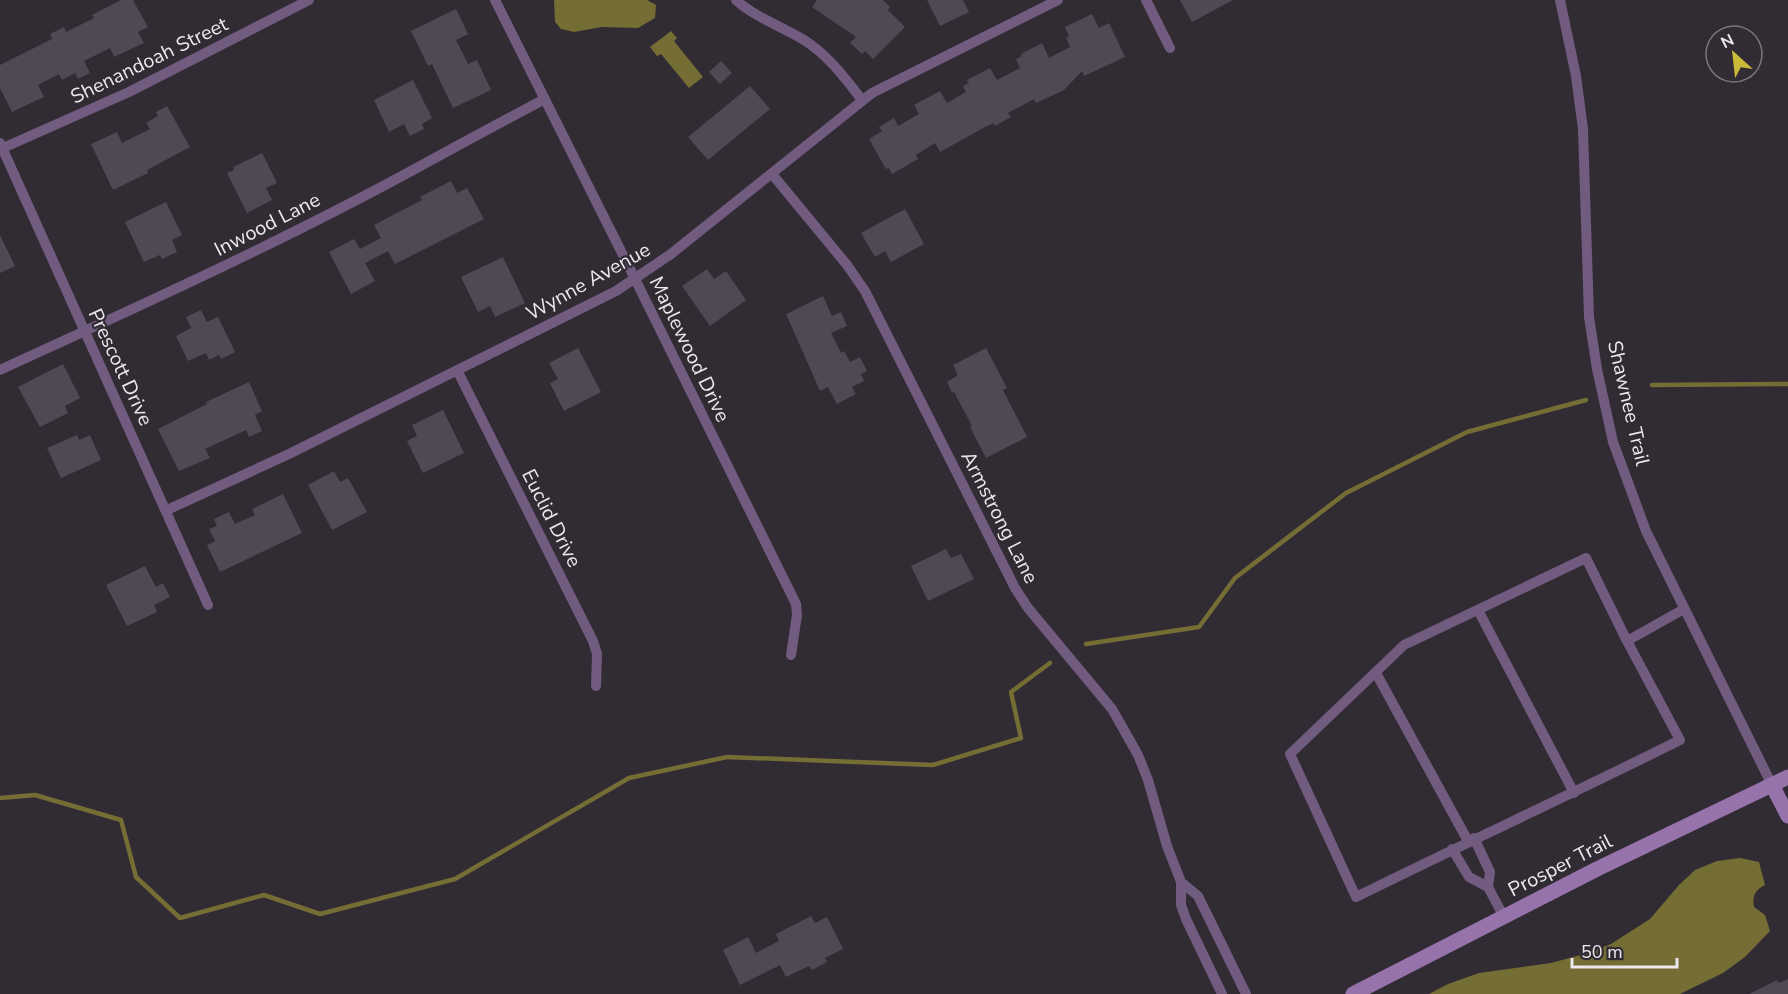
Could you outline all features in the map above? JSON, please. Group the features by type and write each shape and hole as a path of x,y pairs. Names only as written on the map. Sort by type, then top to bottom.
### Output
{"street":[{"name":"Shenandoah Street","path":"1,146 129,92 309,0"},
{"name":"Maplewood Drive","path":"495,0 796,604 797,615 791,655"},
{"path":"736,0 756,15 805,40 820,51 837,68 862,100"},
{"name":"Wynne Avenue","path":"167,510 289,454 567,316 635,279 671,254 862,100 887,85 1059,0"},
{"path":"1146,0 1170,48"},
{"name":"Shawnee Trail","path":"1560,0 1575,66 1583,129 1589,317 1613,442 1634,503 1684,609 1788,816"},
{"name":"Inwood Lane","path":"0,370 211,272 339,208 546,99"},
{"name":"Prescott Drive","path":"1,146 208,605"},
{"name":"Armstrong Lane","path":"772,174 852,271 865,291 1021,598 1112,709 1120,723 1144,768 1180,882 1181,905 1186,919 1222,994"},
{"name":"Euclid Drive","path":"457,370 593,641 597,654 596,686"},
{"path":"1586,558 1627,641 1680,740 1356,897 1290,754 1404,645 1586,558"},
{"path":"1627,641 1684,609"},
{"path":"1478,610 1574,793"},
{"path":"1376,673 1490,872 1488,886 1504,917"},
{"name":"Prosper Trail","path":"1353,994 1598,869 1788,777"},
{"path":"1452,849 1468,877 1488,886"},
{"name":"Armstrong Lane","path":"1180,882 1198,896 1246,994"}],"shaded area":[{"path":"554,0 647,0 656,5 655,18 638,28 602,27 574,32 561,29 555,22"},
{"path":"671,31 677,38 674,41 703,77 689,88 661,54 657,56 650,47"},
{"path":"1740,858 1759,862 1765,885 1755,894 1754,907 1765,915 1770,931 1745,957 1723,973 1680,994 1429,994 1448,984 1479,973 1551,963 1611,944 1650,919 1695,870 1717,861"}],"building":[{"path":"121,0 133,0 148,27 138,32 144,43 114,57 110,48 84,61 90,73 78,79 75,73 62,80 59,74 38,85 44,97 12,112 0,88 0,65 52,39 50,34 64,27 66,32 94,18 92,15"},
{"path":"817,0 883,0 890,7 888,10 905,27 873,59 865,51 862,54 850,43 856,37 812,7"},
{"path":"927,0 963,0 969,12 940,26"},
{"path":"1180,0 1233,0 1192,22"},
{"path":"456,9 468,34 456,40 468,64 477,60 491,90 453,108 432,64 428,66 411,31"},
{"path":"1092,14 1099,28 1109,23 1125,57 1084,76 1082,71 1064,90 1036,103 1034,99 1008,113 1011,117 995,126 994,123 985,127 940,152 935,143 916,155 918,159 892,174 889,168 886,169 869,139 882,131 879,127 894,118 898,126 919,114 914,105 940,91 947,103 966,92 963,86 969,83 967,80 990,68 997,80 1020,68 1016,59 1042,43 1049,58 1070,47 1065,27"},
{"path":"721,61 732,73 720,84 709,72"},
{"path":"413,80 432,118 422,124 424,129 410,136 404,124 389,132 374,100"},
{"path":"750,86 770,109 708,160 688,137"},
{"path":"167,106 190,147 147,170 148,173 113,190 91,144 117,132 122,143 150,129 146,123 158,116 156,112"},
{"path":"262,153 277,183 266,188 272,200 247,213 227,173 234,170 233,167"},
{"path":"451,181 457,193 467,188 484,219 395,264 388,251 365,263 375,281 351,294 329,252 354,239 360,249 381,238 374,225 422,200 420,197"},
{"path":"166,202 182,235 172,240 177,252 162,259 160,255 144,262 125,222"},
{"path":"905,209 924,244 891,262 885,251 875,257 861,233"},
{"path":"0,235 15,266 0,273"},
{"path":"503,257 525,303 495,317 490,306 478,312 461,277"},
{"path":"707,269 714,279 726,271 746,300 710,326 682,286"},
{"path":"823,296 832,316 841,312 847,326 831,333 841,353 844,351 850,362 860,357 867,371 861,374 864,381 852,387 856,394 837,404 828,387 820,391 786,314"},
{"path":"201,310 207,322 218,317 235,352 221,359 219,355 209,360 206,353 188,361 176,336 191,328 186,317"},
{"path":"578,348 601,392 564,411 550,383 558,379 549,363"},
{"path":"986,348 1007,388 1003,390 1027,437 986,458 970,427 972,426 947,382 958,375 953,365"},
{"path":"63,364 80,398 65,406 68,413 40,427 18,387"},
{"path":"249,382 262,411 255,415 262,431 249,437 246,430 205,449 210,458 179,471 158,429 207,404 206,402"},
{"path":"443,410 464,453 423,473 407,441 417,436 412,425"},
{"path":"77,435 79,440 90,435 101,460 61,478 47,448"},
{"path":"334,471 340,482 348,478 367,512 332,530 308,485"},
{"path":"283,494 302,533 220,572 207,545 215,541 209,529 217,526 214,519 229,512 235,524 255,515 252,509"},
{"path":"946,549 951,558 961,554 974,579 928,601 911,566"},
{"path":"145,566 156,587 163,583 170,597 154,605 157,612 127,626 106,585"},
{"path":"811,916 815,923 827,917 843,949 825,958 827,962 812,970 809,966 786,977 780,965 740,985 723,950 748,937 756,953 779,941 776,934"},
{"path":"1788,979 1788,994 1749,994 1777,980 1779,983"}],"waterway":[{"path":"1652,385 1788,384"},
{"path":"1086,644 1199,627 1235,578 1346,493 1467,432 1586,400"},
{"path":"0,798 35,795 121,820 136,877 180,918 264,895 320,914 455,879 629,778 727,757 933,765 1021,738 1011,692 1050,663"}]}
